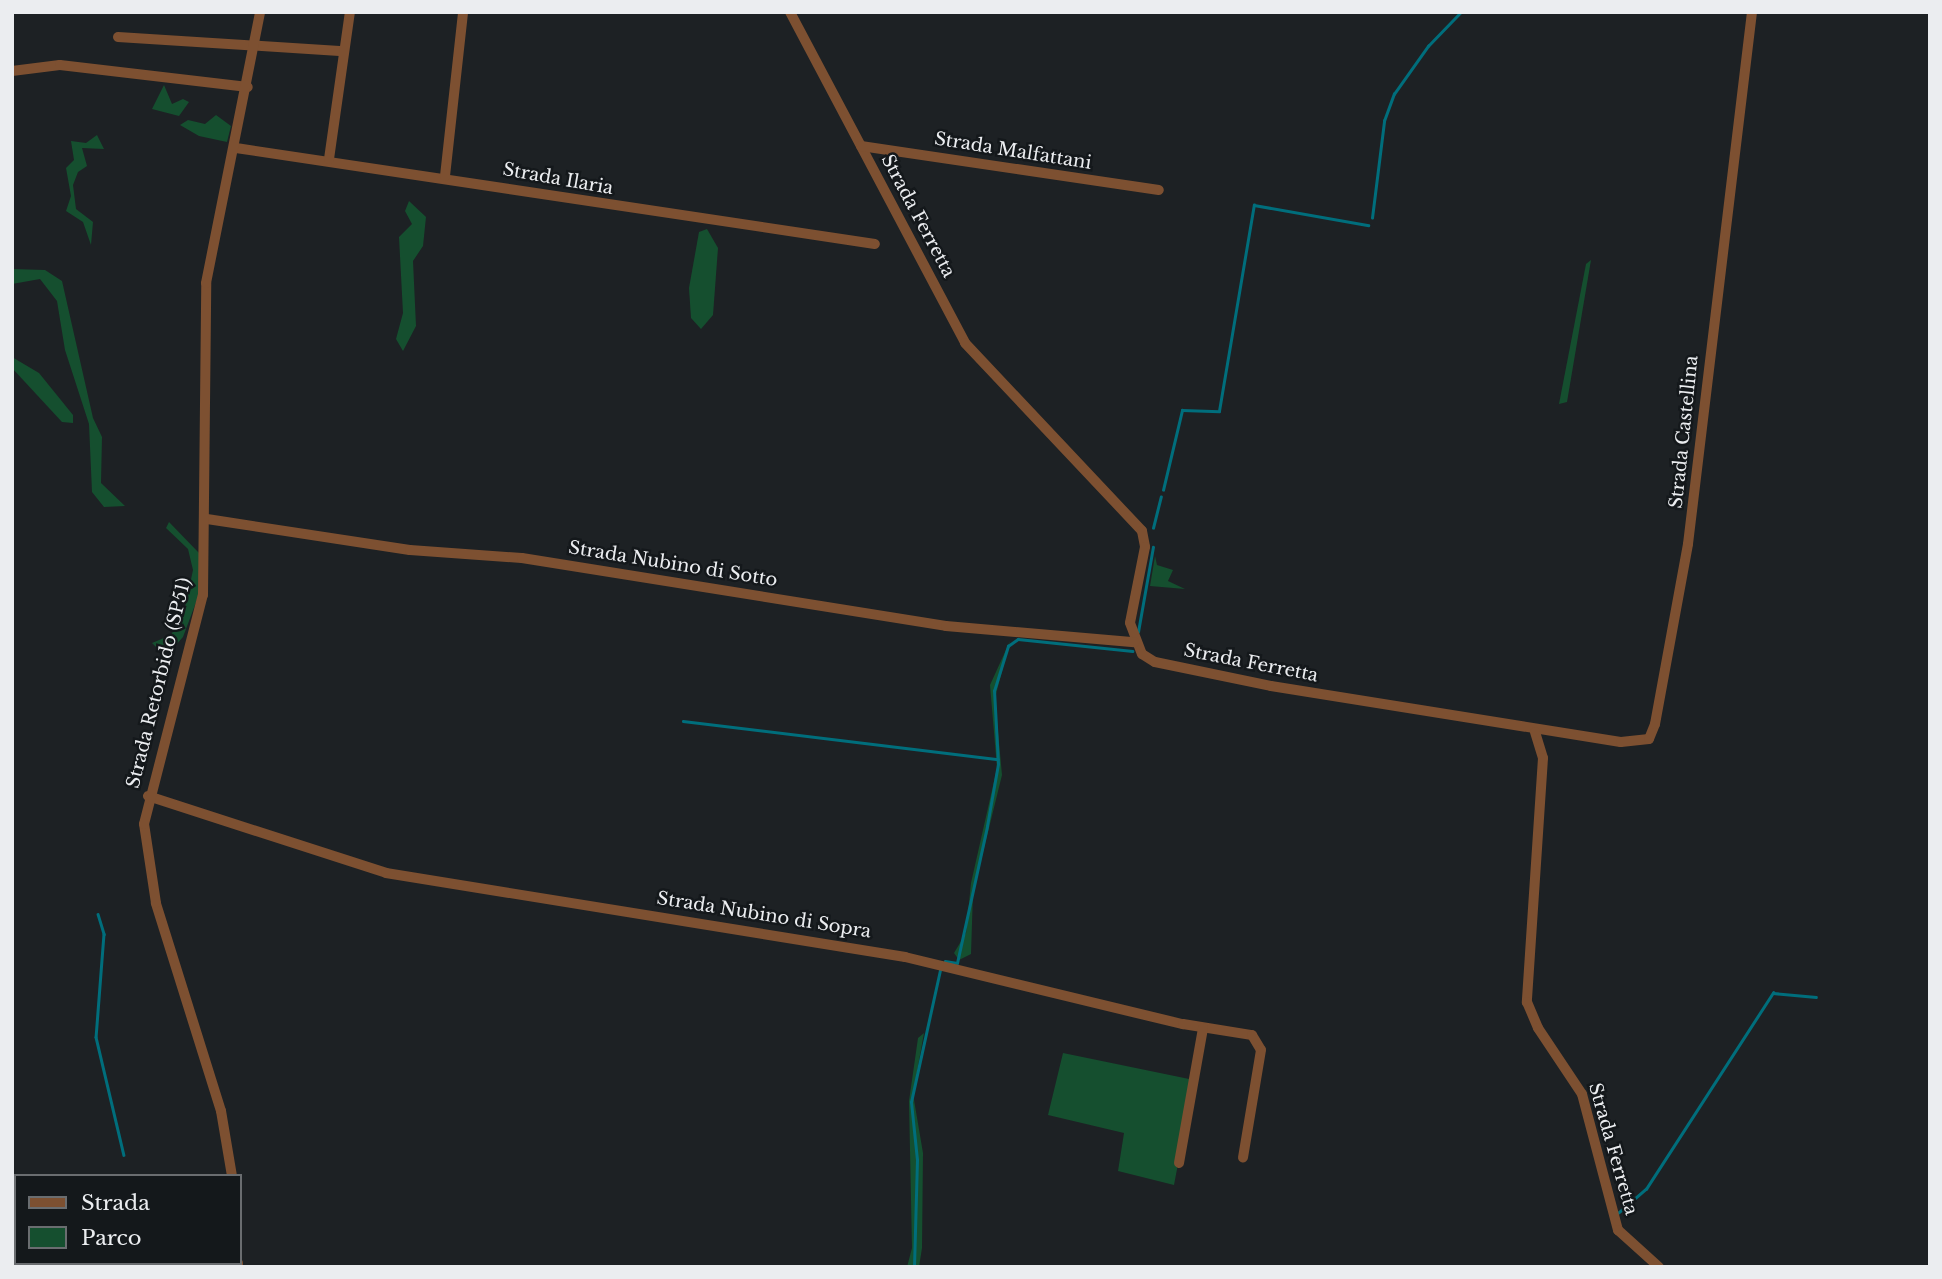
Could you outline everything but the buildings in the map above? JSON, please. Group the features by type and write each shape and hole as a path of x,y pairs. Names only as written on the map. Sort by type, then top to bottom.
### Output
{"street":[{"name":"Strada Retorbido (SP51)","path":"232,1174 220,1111 148,872 148,796 203,595 207,519 206,284 236,148 260,12"},
{"path":"329,159 341,51 350,12"},
{"path":"445,176 463,12"},
{"name":"Strada Ferretta","path":"790,12 801,42 861,146 971,351 1142,531 1145,547 1130,623 1134,642 1155,662 1535,732"},
{"name":"Strada Castellina","path":"1535,732 1637,742 1649,739 1656,724 1702,456 1719,267 1752,12"},
{"path":"118,37 256,43 341,51"},
{"path":"12,71 60,65 248,87"},
{"name":"Strada Malfattani","path":"861,146 1159,190"},
{"name":"Strada Ilaria","path":"236,148 445,176 874,244"},
{"name":"Strada Nubino di Sotto","path":"207,519 410,550 522,558 946,626 1134,642"},
{"path":"1535,732 1543,746 1556,734"},
{"name":"Strada Ferretta","path":"1543,746 1527,1002 1538,1028 1582,1094 1618,1230 1659,1267"},
{"name":"Strada Nubino di Sopra","path":"148,796 386,873 916,958 1260,1040 1243,1158"},
{"path":"1179,1163 1203,1028"}],"green space":[{"path":"164,85 172,104 183,99 189,102 179,116 152,109"},
{"path":"216,115 231,126 227,142 199,136 180,125 188,120 205,124"},
{"path":"97,135 104,149 82,148 87,166 78,172 73,185 76,209 93,222 91,245 83,222 66,211 71,196 66,168 74,160 71,141 86,143"},
{"path":"409,201 426,217 423,246 413,261 416,326 403,351 396,339 403,313 399,237 412,224 405,211"},
{"path":"707,229 718,248 713,315 701,329 691,318 689,288 699,232"},
{"path":"1591,260 1567,402 1559,404 1586,264"},
{"path":"12,269 45,270 62,281 93,418 102,437 101,483 125,506 104,507 92,492 89,424 65,350 57,301 40,279 12,284"},
{"path":"12,357 39,373 73,415 73,423 62,422 12,368"},
{"path":"169,522 200,554 198,597 183,637 172,649 160,651 152,643 171,635 184,612 193,570 188,549 166,528"},
{"path":"1155,556 1157,565 1173,570 1168,581 1185,589 1150,586"},
{"path":"1010,641 995,698 1002,775 973,893 971,954 959,960 954,953 966,933 971,883 997,768 990,685"},
{"path":"924,1033 913,1094 923,1153 922,1248 919,1267 907,1267 912,1248 909,1101 918,1038"},
{"path":"1063,1053 1194,1080 1174,1185 1118,1171 1124,1133 1048,1115"}],"waterway":[{"path":"1372,218 1384,121 1394,94 1428,46 1461,12"},
{"path":"1163,490 1182,410 1219,411 1254,205 1368,225"},
{"path":"1153,528 1161,497"},
{"path":"1138,632 1153,547"},
{"path":"945,961 957,963 987,826 998,764 994,691 1008,646 1018,639 1132,651"},
{"path":"683,721 998,759"},
{"path":"98,914 104,934 96,1037 124,1155"},
{"path":"914,1267 917,1160 911,1102 940,970"},
{"path":"1618,1213 1646,1189 1773,993 1816,997"}]}
